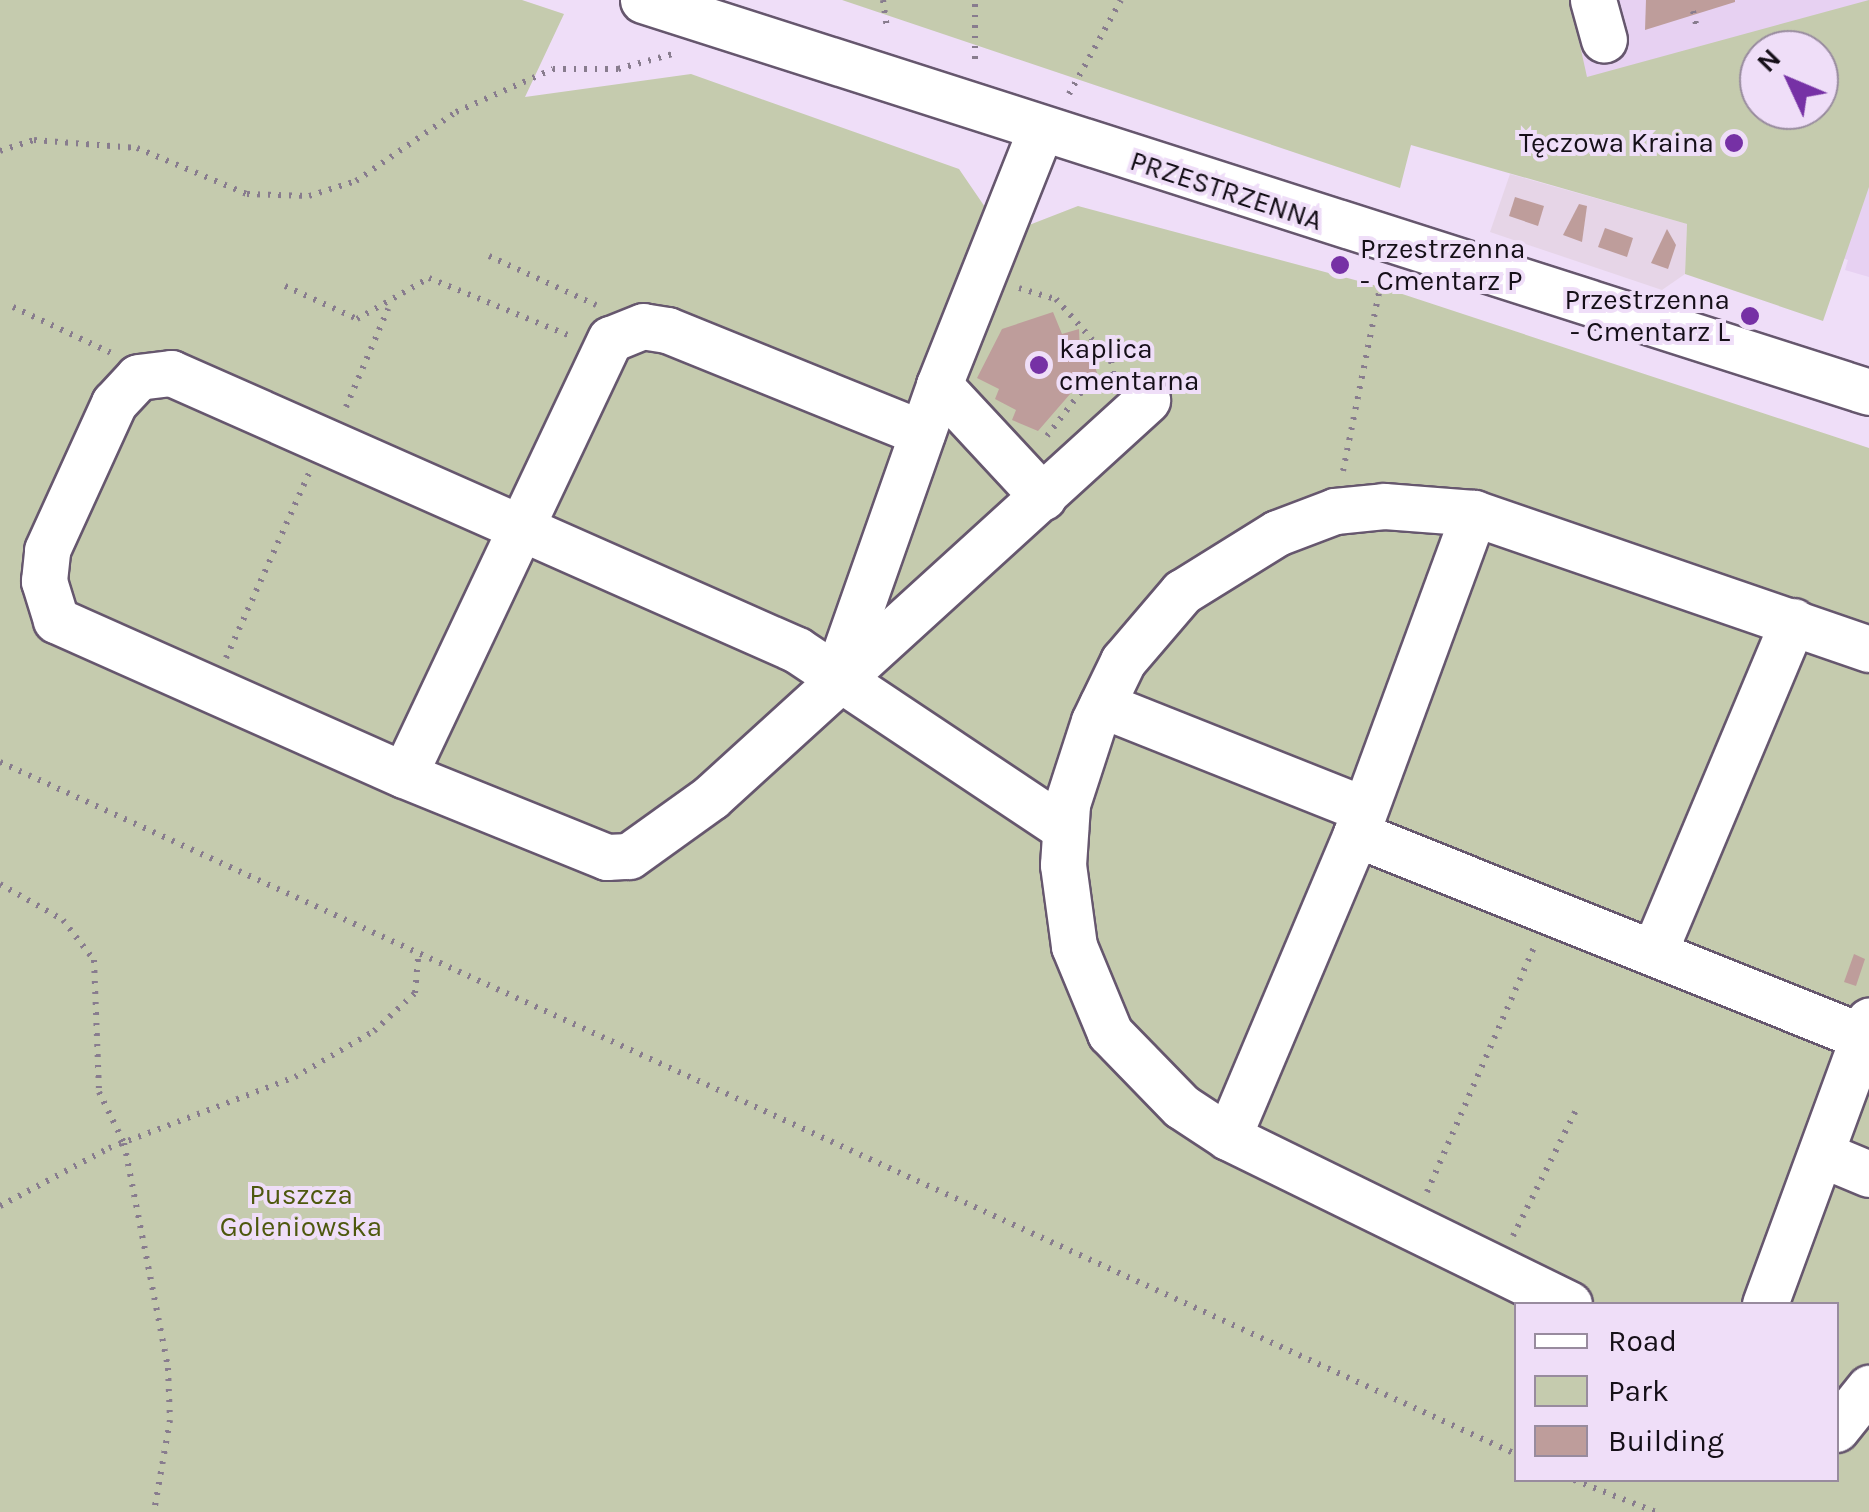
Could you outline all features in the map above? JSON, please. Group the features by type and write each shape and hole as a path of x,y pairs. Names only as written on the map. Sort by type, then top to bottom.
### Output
{"street":[{"name":"PRZESTRZENNA","path":"643,0 1040,131 1869,392"},
{"path":"836,678 939,385 1040,131"},
{"path":"404,774 600,348 643,326 922,433"},
{"path":"1065,829 836,678 797,650 518,523 154,372 114,403 47,550 46,598 63,626 607,857 630,856 711,796 836,678 1043,497 1147,400"},
{"path":"939,385 1043,497"},
{"path":"1566,1302 1228,1137 1181,1106 1110,1033 1074,946 1065,829 1102,704 1124,661 1182,592 1277,533 1334,511 1474,513 1869,648"},
{"path":"1228,1137 1359,821 1474,513"},
{"path":"1654,952 1794,621"},
{"path":"1102,704 1550,909 1654,952 1866,1029 1767,1302"},
{"path":"1821,1154 1869,1174"},
{"path":"1839,1425 1869,1388"}],"path":[{"path":"883,0 886,29"},
{"path":"974,59 975,0"},
{"path":"1070,94 1120,0"},
{"path":"1693,11 1696,28"},
{"path":"0,152 34,140 136,148 247,194 309,196 356,181 456,112 553,69 618,69 681,50 700,57"},
{"path":"489,256 643,326"},
{"path":"1334,511 1384,272"},
{"path":"284,286 357,319 389,308 429,278 600,348"},
{"path":"999,283 1056,299 1115,372 1036,441"},
{"path":"13,307 154,372"},
{"path":"211,691 332,443 389,308"},
{"path":"0,762 418,955 526,996 1514,1453"},
{"path":"0,884 62,920 94,960 98,1092 124,1143 168,1368 170,1420 154,1512"},
{"path":"1413,1226 1550,909"},
{"path":"0,1206 124,1143 242,1101 374,1031 415,993 418,955"},
{"path":"1497,1268 1578,1106"},
{"path":"1579,1482 1656,1512"}],"shaded area":[{"name":"Tęczowa Kraina","path":"1570,0 1869,0 1869,277 1845,270 1848,260 1606,176"},
{"path":"1510,174 1687,224 1685,274 1662,290 1490,232"}],"green space":[{"name":"Puszcza Goleniowska","path":"0,0 522,0 564,14 525,97 691,74 959,169 987,210 1024,227 1078,206 1381,287 1869,448 1869,1512 0,1512"},
{"path":"842,0 1570,0 1587,77 1739,35 1739,130 1839,130 1839,30 1759,30 1869,0 1869,187 1823,321 1685,274 1687,224 1411,145 1400,188"}],"building":[{"path":"1646,0 1735,0 1735,2 1645,30"},
{"path":"1515,197 1544,206 1538,226 1509,216"},
{"path":"1579,204 1587,206 1582,242 1563,235"},
{"path":"1605,228 1633,238 1627,257 1598,247"},
{"path":"1667,229 1676,245 1668,269 1651,263"},
{"name":"kaplica cmentarna","path":"1053,312 1062,334 1079,329 1080,354 1090,351 1099,379 1077,386 1038,431 1012,420 1016,410 995,399 999,389 977,378 1002,329"},
{"path":"1854,954 1865,959 1856,986 1844,982"}],"place":[{"name":"Tęczowa Kraina","path":"1734,143"},
{"name":"Przestrzenna - Cmentarz P","path":"1340,265"},
{"name":"Przestrzenna - Cmentarz L","path":"1750,316"},
{"name":"kaplica cmentarna","path":"1039,365"}]}
